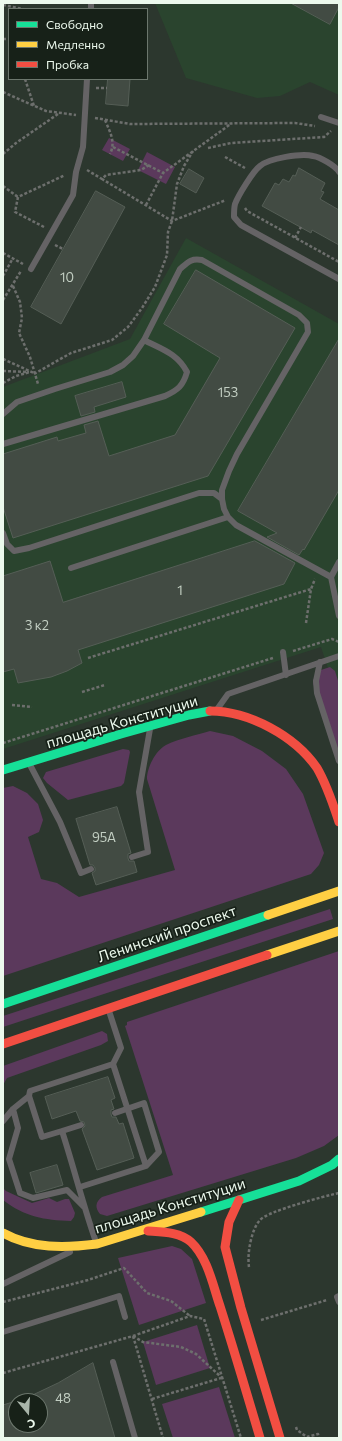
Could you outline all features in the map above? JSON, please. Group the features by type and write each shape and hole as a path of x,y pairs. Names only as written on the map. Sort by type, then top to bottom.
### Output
{"main road":[{"name":"площадь Конституции","path":"3,770 151,726 196,714 217,711 254,721 276,732 293,743 317,768 339,818"},
{"name":"Ленинский проспект","path":"3,1004 339,890"},
{"path":"3,1044 339,931"},
{"name":"площадь Конституции","path":"3,1233 31,1243 82,1246 97,1244 299,1181 332,1165 339,1159"},
{"path":"299,1181 332,1174"},
{"path":"239,1200 229,1222 225,1247 241,1308 280,1438"},
{"path":"139,1230 168,1232 186,1238 193,1243 205,1262 260,1438"}],"lane":[{"path":"31,269 73,195 76,172 82,147 87,80"},
{"path":"321,117 339,123"},
{"path":"339,172 336,168 315,156 303,155 267,161 253,172 235,205 234,217 241,225 339,279"},
{"path":"3,414 17,402 110,372 123,365 133,356 144,340 180,269 194,258 202,260 299,315 307,323 308,332 237,454 224,481 222,499 224,509 228,517 236,525 331,577"},
{"path":"3,444 165,396 177,390 184,380 186,372 182,362 175,356 144,340"},
{"path":"3,533 7,544 14,551 29,548 199,493 214,493 222,499"},
{"path":"71,568 228,517"},
{"path":"339,562 331,577 339,616"},
{"path":"284,653 286,675"},
{"path":"217,711 228,694 339,656"},
{"path":"320,662 316,681 317,693 339,761"},
{"path":"132,857 148,852 139,792 151,726"},
{"path":"29,762 60,822 80,873 91,869"},
{"path":"108,1008 121,1048 113,1064 146,1166"},
{"path":"3,1121 13,1109 29,1096 30,1091 113,1064"},
{"path":"29,1096 42,1137 81,1125"},
{"path":"80,1187 146,1166 159,1152 144,1102 115,1113"},
{"path":"13,1109 18,1128 9,1159 20,1193 34,1198 67,1190 84,1207"},
{"path":"62,1131 80,1187 84,1207 97,1244"},
{"path":"3,1284 82,1246"},
{"path":"3,1332 119,1296 125,1317"},
{"path":"113,1362 135,1438"}],"path":[{"path":"3,5 19,8 19,3"},
{"path":"25,80 34,106"},
{"path":"3,92 34,106 59,113 130,124 295,123 315,126 321,117"},
{"path":"3,154 59,113"},
{"path":"105,120 112,140 113,147 110,154"},
{"path":"146,205 163,173 233,123"},
{"path":"208,148 230,143 324,137 334,129"},
{"path":"113,147 163,173"},
{"path":"3,157 7,151"},
{"path":"3,383 16,376 33,373 71,353 112,340 128,327 155,287 167,256 168,232 172,221 177,184 184,166 193,151"},
{"path":"225,157 253,172"},
{"path":"102,179 106,174 141,170 149,166"},
{"path":"18,197 64,175 86,170 172,221"},
{"path":"3,186 18,197"},
{"path":"18,197 15,212 53,232"},
{"path":"172,221 228,199"},
{"path":"244,206 247,211 338,260"},
{"path":"295,238 301,228"},
{"path":"3,252 25,265 3,300"},
{"path":"3,276 13,258"},
{"path":"13,286 20,302 22,318 19,333 30,357 33,373"},
{"path":"3,359 33,373"},
{"path":"3,371 33,373"},
{"path":"306,623 311,589 317,570"},
{"path":"88,658 311,589"},
{"path":"3,743 284,653 332,639 339,642"},
{"path":"82,692 105,685"},
{"path":"12,705 32,707"},
{"path":"250,1272 249,1249 251,1238 260,1220 267,1215 317,1198 339,1193"},
{"path":"260,1320 338,1299"},
{"path":"3,1373 133,1336 190,1316 204,1319 241,1438"},
{"path":"133,1336 143,1342 181,1347 196,1354 222,1378"},
{"path":"133,1336 163,1438"},
{"path":"152,1399 222,1378"},
{"path":"318,1434 320,1438"}],"shaded area":[{"path":"155,3 339,3 339,95 310,82 280,96 257,98 186,78"},
{"path":"109,138 130,149 123,161 102,150"},
{"path":"147,152 175,167 166,184 138,170"},
{"path":"186,238 339,324 339,701 321,647 3,749 3,387 130,339"},
{"path":"330,667 335,671 339,684 339,766 313,683 313,680 321,670"},
{"path":"210,731 233,736 262,751 286,769 303,794 324,853 319,865 311,874 3,976 3,788 13,786 27,793 38,804 43,820 39,832 28,837 41,879 57,883 79,897 175,870 147,779 148,770 155,755 166,745"},
{"path":"123,749 129,750 130,752 124,783 121,786 68,800 43,778 46,772"},
{"path":"330,909 333,919 3,1027 3,1016"},
{"path":"339,951 339,1135 324,1146 296,1158 107,1216 100,1214 96,1205 102,1197 173,1175 125,1026 127,1025 127,1022"},
{"path":"102,1031 107,1034 108,1041 101,1045 7,1078 3,1085 3,1066"},
{"path":"3,1188 6,1191 32,1203 49,1198 57,1202 69,1199 75,1213 74,1217 71,1221 61,1221 27,1214 3,1200"},
{"path":"172,1246 181,1249 192,1259 206,1303 139,1325 118,1258"},
{"path":"197,1325 210,1368 156,1385 143,1342"},
{"path":"219,1387 235,1438 173,1438 162,1404"}],"building":[{"path":"291,3 339,3 339,7 330,24"},
{"path":"108,80 130,80 128,106 106,104"},
{"path":"299,168 325,183 321,191 324,192 320,199 339,210 339,245 312,230 311,233 262,206 275,183 279,185 283,179 289,182 293,175 295,176"},
{"path":"189,169 204,178 196,193 180,184"},
{"path":"96,191 125,207 61,324 31,307"},
{"path":"196,270 295,328 208,476 13,538 3,507 3,454 57,437 58,441 86,433 84,425 98,421 109,456 175,435 220,358 164,324"},
{"path":"339,339 339,490 304,550 303,549 299,555 267,537 277,533 238,511"},
{"path":"122,382 126,397 94,407 95,412 81,416 75,396"},
{"path":"255,541 295,563 284,584 78,650 82,663 51,677 18,683 14,669 3,672 3,576 50,561 63,602"},
{"path":"117,807 131,853 128,854 128,858 129,861 134,861 137,872 96,885 92,873 95,871 95,868 93,865 90,865 76,819"},
{"path":"108,1077 115,1098 111,1100 114,1109 111,1110 111,1114 112,1117 116,1117 119,1124 123,1123 134,1158 97,1170 82,1129 85,1126 84,1122 80,1121 76,1111 52,1119 45,1097"},
{"path":"57,1165 63,1185 36,1193 30,1173"},
{"path":"93,1363 115,1438 3,1438 3,1405 8,1403 8,1433 48,1433 48,1393 37,1393"}],"traffic: fast":[{"path":"3,770 121,734 189,715 210,711"},
{"path":"3,1004 268,915"},
{"path":"201,1212 299,1181 332,1165 339,1159"}],"traffic: slow":[{"path":"268,915 339,891"},
{"path":"267,955 339,931"},
{"path":"3,1233 37,1245 73,1246 97,1244 201,1212"}],"traffic: jam":[{"path":"210,711 240,715 255,721 284,736 308,756 321,774 339,822"},
{"path":"3,1044 267,955"},
{"path":"239,1200 229,1222 225,1247 241,1308 280,1438"},
{"path":"148,1231 171,1233 182,1236 191,1242 202,1256 212,1281 260,1438"}]}
